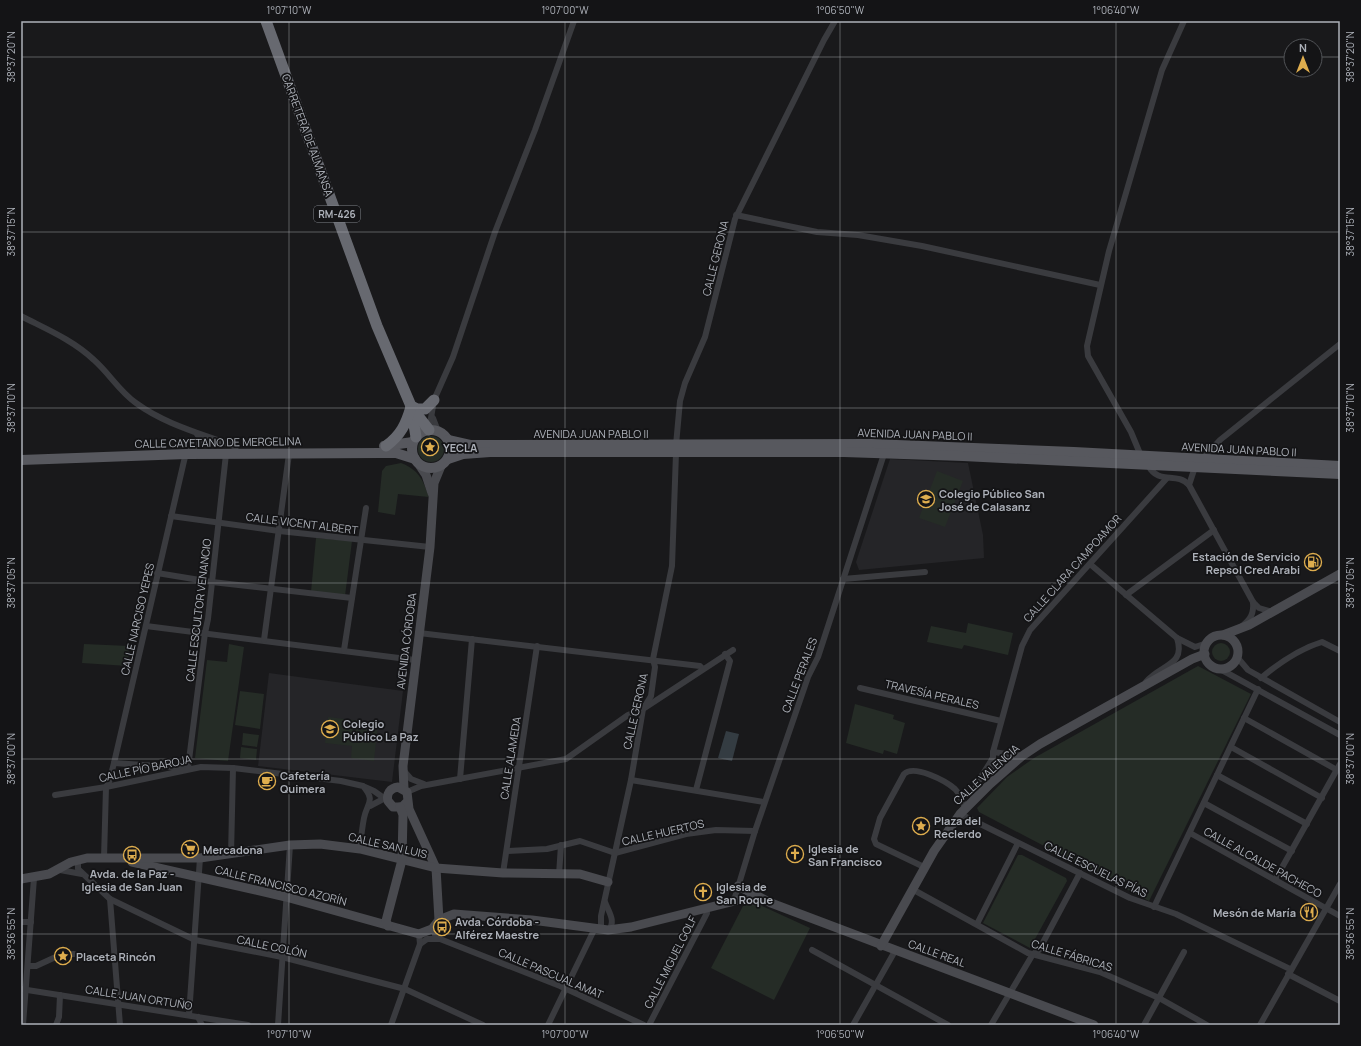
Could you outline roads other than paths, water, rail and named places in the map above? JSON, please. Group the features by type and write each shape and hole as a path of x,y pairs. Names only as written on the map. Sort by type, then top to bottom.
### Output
{"highway":[{"name":"CARRETERA DE ALMANSA","path":"266,21 377,326 411,406"},
{"path":"386,446 397,438 403,430 411,406 417,410 424,409 434,400"},
{"name":"RM-426","path":"411,406 432,430"},
{"name":"RM-426","path":"411,406 415,439"}],"main road":[{"path":"433,496 426,475 412,454 415,439 432,430 448,440 460,444 490,449"},
{"name":"CALLE CAYETANO DE MERGELINA","path":"21,453 195,447 386,446 415,439"},
{"path":"445,462 451,450 448,440"},
{"name":"AVENIDA JUAN PABLO II","path":"676,449 871,444 1140,456 1198,463 1340,474"},
{"name":"AVENIDA JUAN PABLO II","path":"490,449 676,449 884,454 1148,465 1198,463 1340,466"},
{"path":"416,461 430,468 463,454 490,449"},
{"name":"CALLE CAYETANO DE MERGELINA","path":"21,460 186,454 396,453 416,461"},
{"name":"AVENIDA CÓRDOBA","path":"406,790 402,769 430,547 433,496 436,477 445,462"},
{"path":"1249,625 1241,634 1237,646 1237,657 1228,667 1220,669 1210,665 1204,654 1207,643 1214,637 1224,636 1249,625 1340,574"},
{"path":"1224,636 1233,640 1237,646"},
{"name":"CALLE VALENCIA","path":"881,946 924,867 963,811 1001,774 1022,756 1062,730 1142,688 1192,659 1204,654"},
{"path":"402,769 395,787 390,791 387,798 393,807 404,805"},
{"path":"388,926 386,920 402,860 403,814 406,790 395,787"},
{"path":"404,805 436,868 437,923"},
{"name":"CALLE SAN LUIS","path":"117,858 200,858 231,855 290,845 320,844 360,849 436,868 502,873 585,875 608,882"},
{"path":"21,879 34,878 58,870 78,860 117,858"},
{"name":"CALLE FRANCISCO AZORÍN","path":"117,858 286,897 419,934"},
{"path":"738,886 771,903"},
{"path":"419,934 429,931 437,923 454,914 540,920 602,929 631,927 730,902 749,900 771,903"},
{"name":"CALLE REAL","path":"771,903 881,946 1094,1025"}],"street":[{"path":"432,430 434,400 453,357 494,232 535,130 574,21"},
{"name":"CALLE GERONA","path":"605,901 612,920 612,925 602,929 601,916 631,780 643,708 651,696 655,667 653,659 672,566 676,449 680,401 684,383 705,337 736,215 835,21"},
{"path":"1140,456 1135,440 1087,352 1100,285 1162,70 1184,21"},
{"path":"736,215 817,232 858,235 922,246 1100,285"},
{"path":"21,316 68,340 94,360 110,379 138,404 197,434 236,447"},
{"path":"1189,485 1198,463 1237,426 1340,344"},
{"path":"186,454 195,447 199,440 197,434"},
{"name":"CALLE NARCISO YEPES","path":"104,858 106,787 109,782 114,763 186,454"},
{"name":"CALLE ESCULTOR VENANCIO","path":"188,768 208,619 226,454"},
{"path":"264,640 289,454"},
{"name":"CALLE PERALES","path":"730,902 735,897 764,802 808,677 818,657 884,454"},
{"path":"1148,465 1154,475 1181,479 1189,485 1253,602 1259,608 1272,612"},
{"name":"CALLE CLARA CAMPOAMOR","path":"974,800 973,794 975,787 993,755 1000,721 1022,646 1030,630 1167,478"},
{"path":"344,650 366,508"},
{"name":"CALLE VICENT ALBERT","path":"171,516 279,531 430,547"},
{"path":"1126,595 1214,530"},
{"path":"1090,564 1177,638 1195,647 1207,643"},
{"path":"843,579 925,572"},
{"path":"157,574 271,590 352,598"},
{"path":"1235,632 1251,617 1254,608 1253,602"},
{"path":"146,626 415,660"},
{"path":"419,633 653,659 700,666 703,669"},
{"path":"1142,688 1154,674 1177,658 1180,648 1177,638"},
{"path":"460,779 472,639"},
{"path":"1261,678 1281,662 1311,645 1322,642 1340,651"},
{"name":"CALLE ALAMEDA","path":"502,873 507,851 537,646"},
{"path":"406,790 566,759 628,715 643,708 725,654 734,650"},
{"path":"696,790 730,661 725,654"},
{"path":"1237,657 1248,670 1340,722"},
{"path":"1220,669 1340,735"},
{"name":"TRAVESÍA PERALES","path":"860,688 1000,721"},
{"path":"1154,907 1258,689"},
{"path":"1244,718 1338,767 1275,880"},
{"path":"1231,747 1322,798"},
{"path":"1001,774 993,764 993,755 1022,756"},
{"path":"114,763 188,768"},
{"name":"CALLE PÍO BAROJA","path":"55,795 106,787 201,766 233,768 341,781 374,790 387,798"},
{"path":"231,855 233,768"},
{"path":"402,769 414,781 420,784 434,784"},
{"path":"924,867 876,844 874,839 880,818 904,774 911,770 918,770 951,787 960,796 963,811"},
{"path":"1217,775 1307,824"},
{"path":"631,780 764,802"},
{"path":"360,849 365,816 370,806 369,794 363,786"},
{"path":"370,806 387,798"},
{"path":"1204,803 1292,851"},
{"name":"CALLE ESCUELAS PÍAS","path":"963,811 1018,843 1130,898 1176,914 1289,972 1340,1001"},
{"name":"CALLE HUERTOS","path":"507,851 547,849 561,845 584,842 615,853 686,834 716,830 755,832"},
{"name":"CALLE ALCALDE PACHECO","path":"1190,833 1340,916"},
{"path":"977,924 1018,843"},
{"path":"278,1025 290,845"},
{"path":"559,875 561,845"},
{"path":"189,1014 200,858"},
{"name":"CALLE COLÓN","path":"78,860 78,869 110,899 195,940 282,957 405,989 483,1025"},
{"path":"58,870 72,871 83,875"},
{"path":"991,1025 1033,954 1039,950 1080,873"},
{"path":"23,1025 24,989 29,966 34,878"},
{"path":"1260,1025 1340,884"},
{"name":"CALLE FÁBRICAS","path":"912,889 1033,954 1090,969 1159,998 1207,1025"},
{"path":"110,899 120,1004 120,1025"},
{"name":"CALLE MIGUEL GOLF","path":"648,1025 707,913 705,908"},
{"path":"21,922 32,922"},
{"path":"437,923 435,935 440,939"},
{"path":"548,1025 565,988 602,929"},
{"path":"391,1025 420,944 419,934"},
{"path":"420,944 426,939 440,939"},
{"name":"CALLE PASCUAL AMAT","path":"440,939 565,988 644,1025"},
{"path":"812,950 948,1025"},
{"path":"852,1025 896,951"},
{"path":"1144,1025 1184,952"},
{"path":"29,966 36,966 56,956 74,954"},
{"name":"CALLE JUAN ORTUÑO","path":"24,989 189,1014 198,1017 248,1025"},
{"path":"56,1025 59,1017 60,995"},
{"path":"198,1017 202,1025"}],"place":[{"name":"YECLA","path":"430,447"},
{"name":"Colegio Público San José de Calasanz","path":"926,499"},
{"name":"Estación de Servicio Repsol Cred Arabi","path":"1313,562"},
{"name":"Colegio Público La Paz","path":"330,729"},
{"name":"Cafetería Quimera","path":"267,781"},
{"name":"Plaza del Reclerdo","path":"921,826"},
{"name":"Mercadona","path":"190,849"},
{"name":"Iglesia de San Francisco","path":"795,854"},
{"name":"Avda. de la Paz - Iglesia de San Juan","path":"132,855"},
{"name":"Iglesia de San Roque","path":"703,892"},
{"name":"Mesón de María","path":"1309,912"},
{"name":"Avda. Córdoba - Alférez Maestre","path":"442,927"},
{"name":"Placeta Rincón","path":"63,956"}]}
